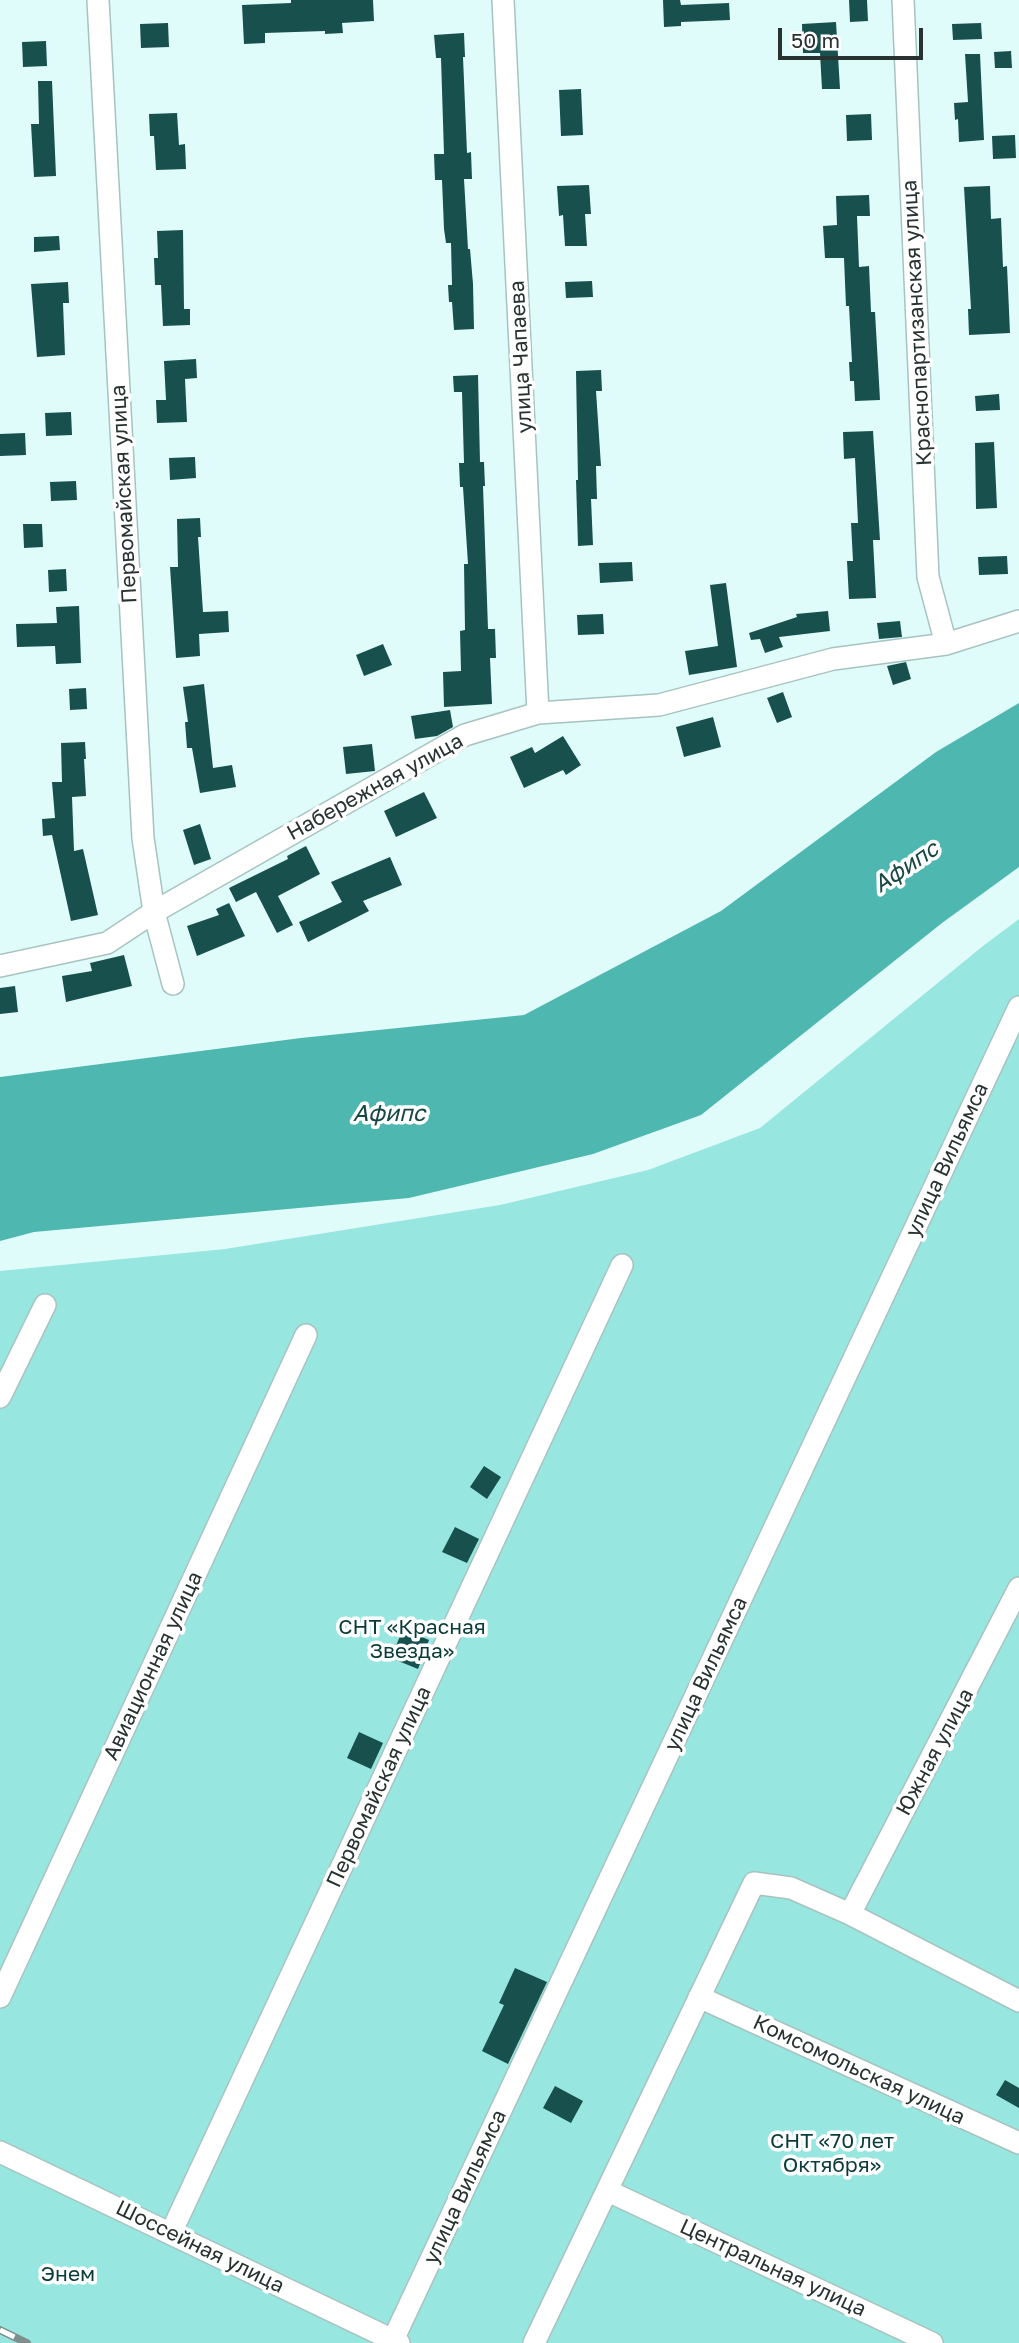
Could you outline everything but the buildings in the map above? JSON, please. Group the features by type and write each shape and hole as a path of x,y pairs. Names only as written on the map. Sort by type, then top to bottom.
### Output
{"street":[{"name":"Первомайская улица","path":"98,0 142,824 154,912 173,985"},
{"name":"улица Чапаева","path":"503,0 538,713"},
{"name":"Краснопартизанская улица","path":"903,0 929,577 946,644"},
{"name":"Набережная улица","path":"0,967 107,943 154,912 466,735 538,713 659,705 832,659 946,644 1019,621"},
{"name":"улица Вильямса","path":"396,2342 1019,1007"},
{"name":"Первомайская улица","path":"171,2233 622,1265"},
{"path":"0,1397 45,1304"},
{"name":"Авиационная улица","path":"0,1997 306,1335"},
{"name":"Южная улица","path":"850,1914 1019,1588"},
{"path":"534,2343 611,2192 754,1883 791,1888 850,1914 1019,2001"},
{"name":"Комсомольская улица","path":"699,1997 1019,2143"},
{"name":"Шоссейная улица","path":"0,2152 396,2342"},
{"name":"Центральная улица","path":"611,2192 932,2343"}],"green space":[{"name":"СНТ «Красная Звезда»","path":"1019,919 1019,2343 0,2343 0,1271 225,1249 500,1205 648,1170 760,1128"}],"water":[{"name":"Афипс","path":"1019,703 1019,867 942,923 701,1115 593,1154 409,1198 34,1232 0,1241 0,1077 301,1038 524,1015 721,911 936,752"}],"railway":[{"path":"0,2330 27,2343"}],"park label":[{"name":"СНТ «70 лет Октября»","path":"832,2153"},
{"name":"Энем","path":"68,2274"}]}
